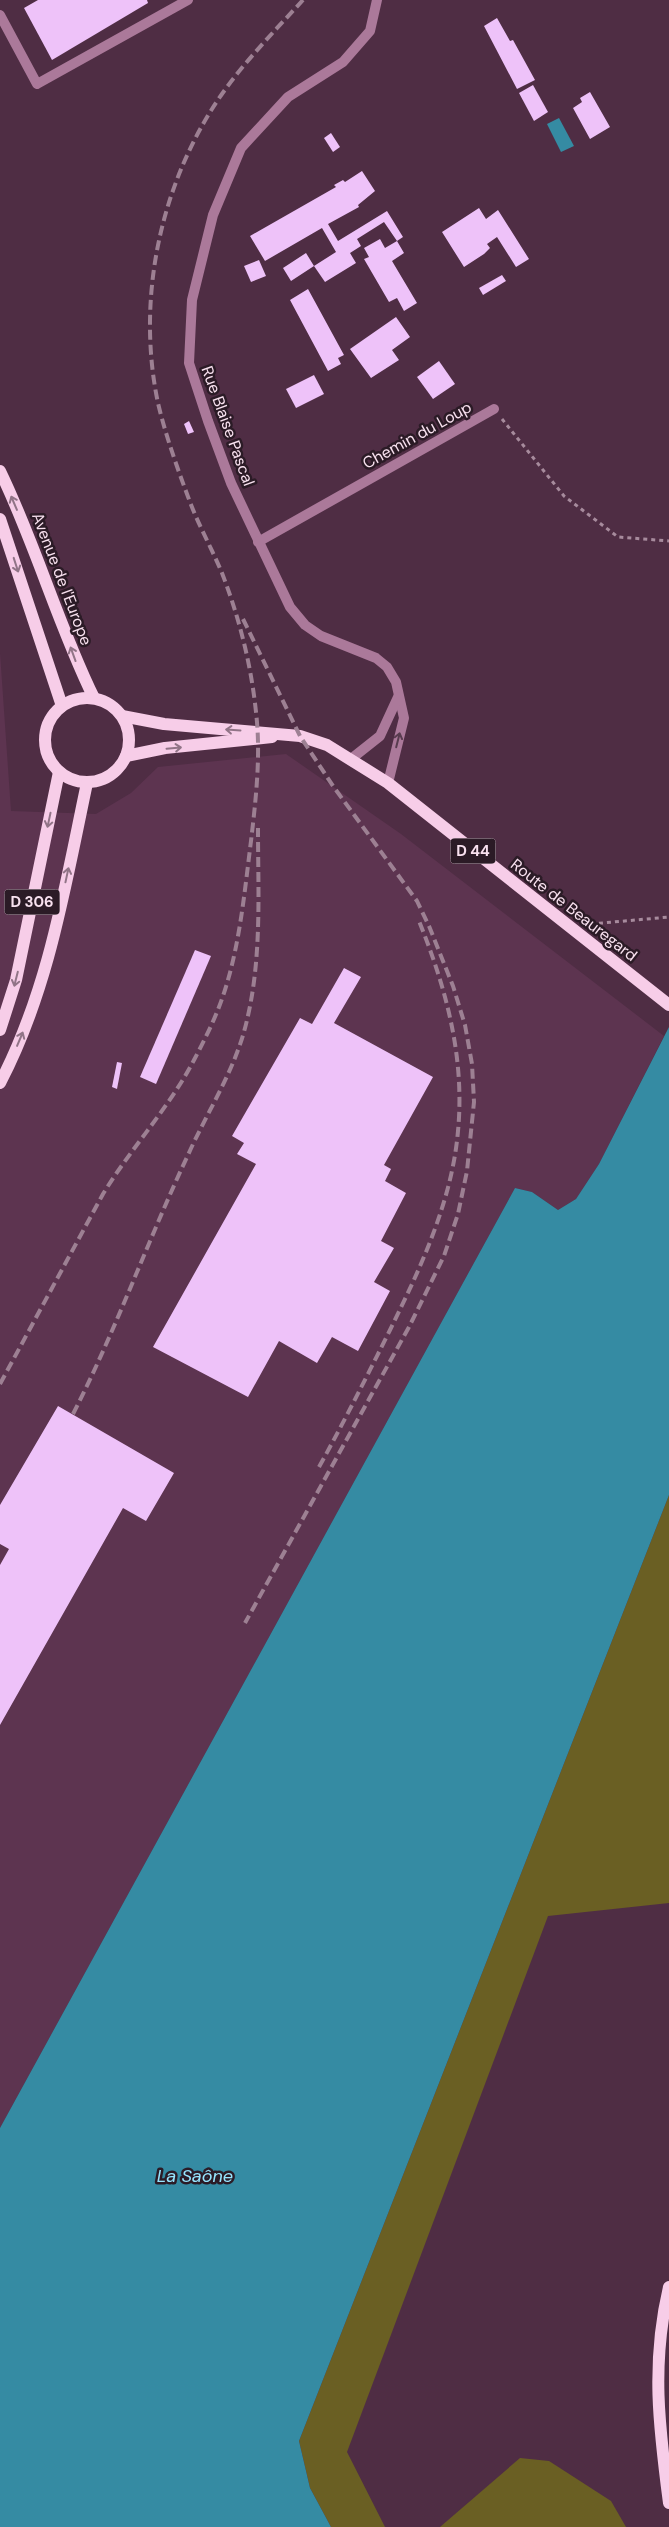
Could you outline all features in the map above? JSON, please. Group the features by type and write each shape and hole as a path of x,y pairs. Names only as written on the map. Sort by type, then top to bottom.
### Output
{"main road":[{"name":"Avenue de l'Europe","path":"0,471 32,544 76,662 94,698"},
{"path":"0,518 62,706"},
{"path":"94,698 105,702 122,716 129,736 126,756 120,767 111,776 87,783 67,778 59,772 51,763 46,751 44,738 47,726 53,715 62,706 72,700 94,698"},
{"name":"Route de Beauregard","path":"122,716 164,724 300,736 327,745 351,758 388,784 669,1005"},
{"name":"Route de Beauregard","path":"126,756 165,748 258,740 282,735"},
{"name":"D 306","path":"0,1030 16,980 59,772"},
{"name":"D 306","path":"0,1083 29,1019 45,974 87,783"},
{"path":"669,2287 660,2330 656,2394 669,2503"}],"street":[{"path":"0,15 36,84 188,0"},
{"name":"Rue Blaise Pascal","path":"377,0 370,31 343,62 288,97 241,148 213,215 192,300 190,363 208,421 231,483 285,599 295,615 321,636 369,654 382,662 396,682 404,718 388,784"},
{"name":"Chemin du Loup","path":"258,542 494,409"},
{"path":"351,758 380,736 398,697"}],"path":[{"name":"Chemin du Loup","path":"494,409 564,496 618,536 669,541"},
{"path":"568,926 669,918"}],"shaded area":[{"path":"0,653 11,811 96,814 131,793 158,767 286,754 401,834 664,1036 599,1164 576,1199 558,1210 532,1192 515,1188 0,2128"},
{"path":"669,1495 669,1903 548,1916 347,2452 385,2527 331,2527 310,2488 299,2441"},
{"path":"520,2458 549,2461 611,2501 626,2527 440,2527"}],"water":[{"path":"559,118 574,146 561,152 547,124"},
{"name":"La Saône","path":"669,1027 669,1495 299,2441 310,2488 331,2527 0,2527 0,2128 515,1188 532,1192 558,1210 576,1199 599,1164"}],"building":[{"path":"38,0 147,0 148,3 52,60 24,8"},
{"path":"497,18 510,41 513,40 535,80 517,89 484,26"},
{"path":"533,85 548,112 534,121 519,93"},
{"path":"590,92 610,127 590,139 573,108 582,102 580,98"},
{"path":"331,133 340,147 333,152 324,138"},
{"path":"362,171 375,191 358,205 359,207 328,224 338,241 387,211 403,237 397,241 384,222 357,239 361,246 350,253 356,263 325,282 314,266 336,252 322,228 265,261 250,236 336,187 334,185 343,180 345,182"},
{"path":"479,208 486,219 498,210 529,259 516,267 497,237 487,244 490,248 484,254 464,267 442,232"},
{"path":"380,239 385,248 397,241 404,253 392,261 417,303 404,311 397,298 389,302 364,259 369,257 364,248"},
{"path":"306,253 314,266 291,281 283,268"},
{"path":"259,260 266,276 251,282 244,266"},
{"path":"502,275 506,281 483,295 479,288"},
{"path":"308,289 344,355 338,358 341,364 328,371 290,300"},
{"path":"396,317 410,337 392,350 399,360 371,378 350,349"},
{"path":"439,361 455,384 433,399 417,377"},
{"path":"314,375 324,394 296,408 286,389"},
{"path":"189,421 194,432 188,434 184,424"},
{"path":"195,950 211,956 156,1084 140,1077"},
{"path":"344,968 361,977 334,1023 433,1077 384,1165 391,1169 385,1181 406,1193 381,1241 394,1248 374,1282 390,1291 358,1351 332,1337 317,1363 279,1341 248,1397 153,1347 256,1164 237,1154 244,1143 232,1136 300,1018 312,1024"},
{"path":"117,1062 122,1063 117,1089 112,1087"},
{"path":"58,1406 174,1473 146,1521 123,1508 0,1725 0,1565 9,1549 0,1544 0,1505"}],"railway":[{"path":"0,1384 103,1194 173,1095 194,1060 219,1007 236,946 255,809 258,744 254,694 248,659 234,607 222,573 190,502 161,416 152,365 150,327 152,289 157,251 166,214 178,177 193,142 232,80 303,0"},
{"path":"243,619 300,736 333,786 417,901 429,926 453,986 465,1025 472,1064 474,1102 467,1171 458,1214 444,1256 409,1327 245,1623"},
{"path":"73,1414 89,1382 173,1187 229,1072 242,1038 252,996 257,948 258,828"},
{"path":"319,1467 390,1330 424,1258 442,1208 455,1157 459,1103 459,1076 456,1050 445,997 419,921"}]}
